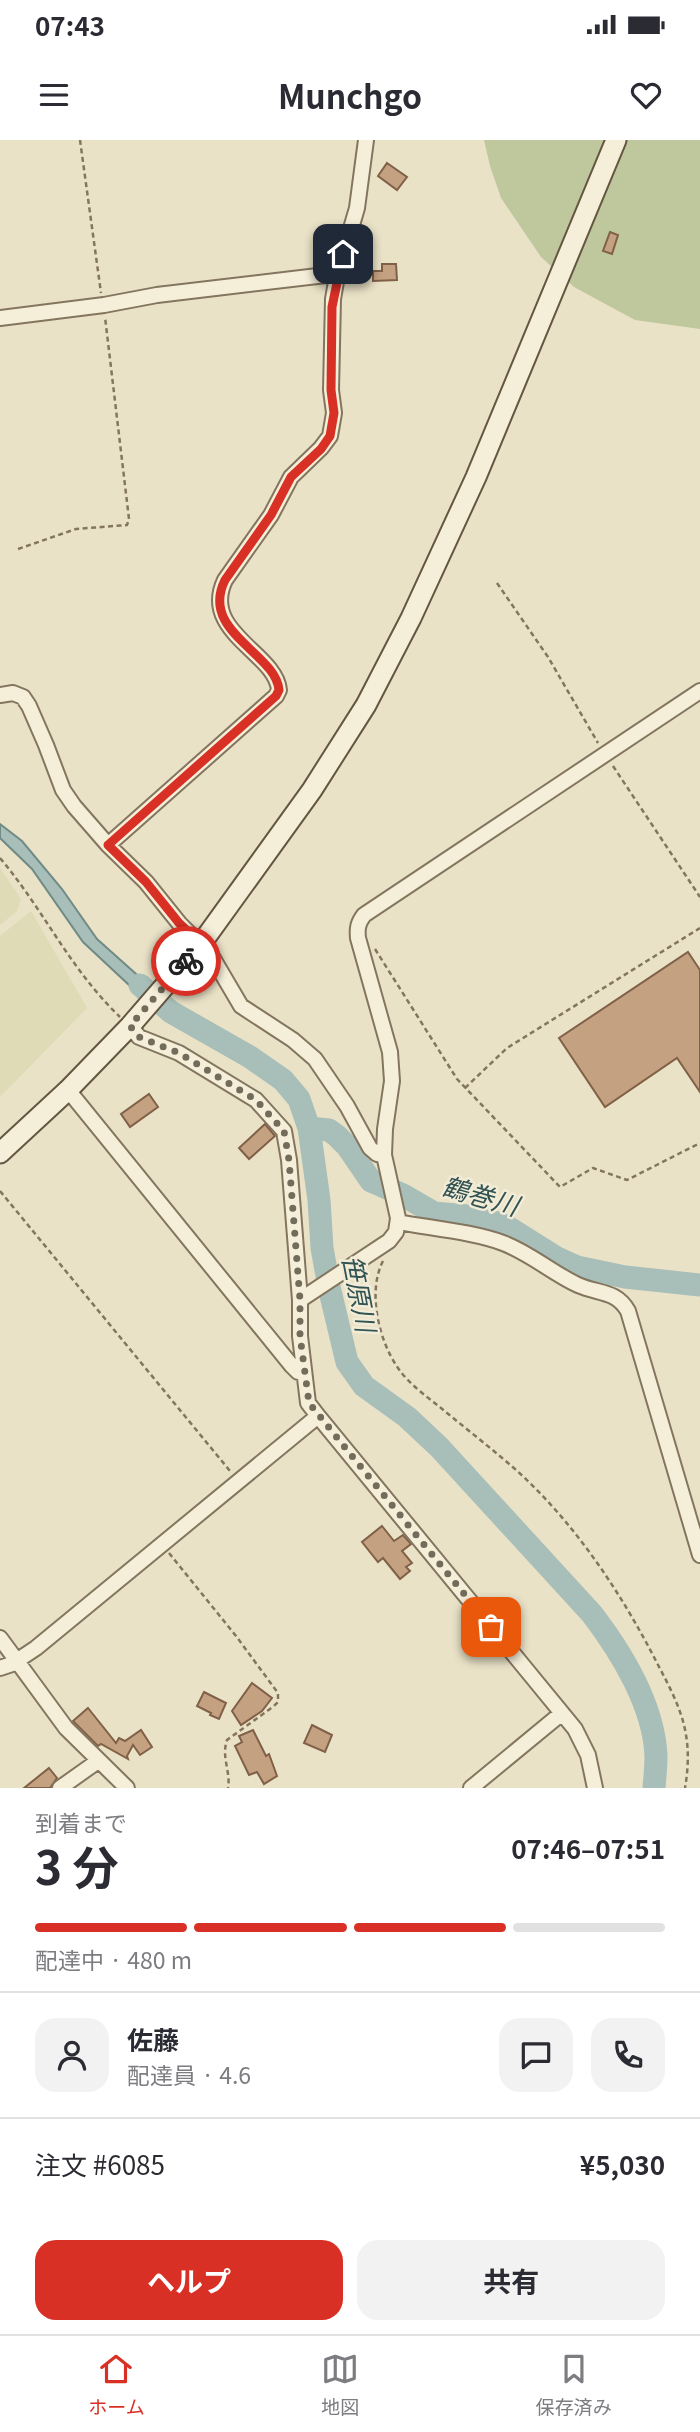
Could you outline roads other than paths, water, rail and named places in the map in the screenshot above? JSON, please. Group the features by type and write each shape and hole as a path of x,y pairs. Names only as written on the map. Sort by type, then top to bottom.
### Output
{"street":[{"path":"108,845 276,696 279,690 275,677 225,621 220,609 220,591 271,515 291,477 321,449 330,436 334,413 331,390 331,323 337,276 358,208 366,140"},
{"path":"0,1153 68,1090 130,1026 201,944 312,790 366,705 405,629 476,477 616,140"},
{"path":"0,318 104,305 157,295 326,275 337,276"},
{"path":"300,1300 389,1241 396,1232 398,1220 385,1160 392,1071 390,1052 359,938 358,924 364,915 700,691"},
{"path":"0,695 20,695 29,706 63,790 108,845 146,882 179,923 211,955 242,1006 293,1040 315,1059 348,1106 367,1145 385,1160"},
{"path":"130,1026 139,1037 179,1053 256,1100 284,1131 289,1160 300,1300 300,1336 309,1403 562,1713 584,1745 592,1767 595,1788"},
{"path":"68,1090 292,1366 298,1372 304,1373"},
{"path":"398,1220 504,1244 570,1281 622,1300 628,1311 700,1555"},
{"path":"0,1668 18,1660 52,1635 318,1416"},
{"path":"685,1500 700,1496"},
{"path":"0,1638 66,1728 127,1788"},
{"path":"471,1788 562,1713"},
{"path":"60,1788 98,1761"}],"water":[{"path":"0,824 22,841 62,889 97,939 153,989 144,999 83,942 32,869 0,838"}],"waterway":[{"name":"笹原川","path":"140,985 171,1012 250,1057 283,1080 299,1099 309,1128 319,1200 322,1248 347,1362 364,1386 407,1417 439,1447 603,1629 643,1699 654,1737 654,1788"},
{"name":"鶴巻川","path":"309,1128 329,1130 347,1146 371,1181 434,1213 479,1217 506,1226 557,1258 577,1267 625,1277 700,1285"}]}
